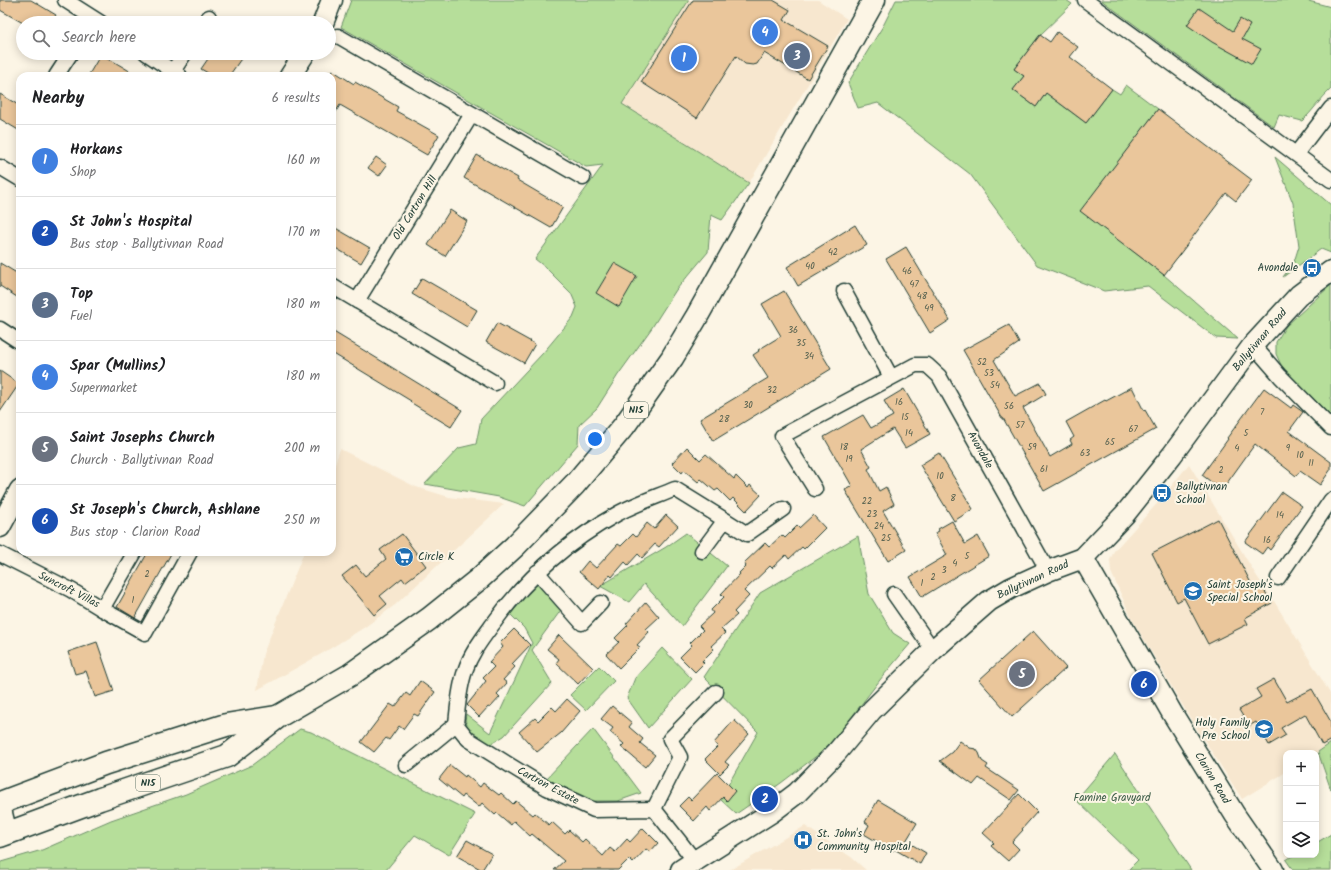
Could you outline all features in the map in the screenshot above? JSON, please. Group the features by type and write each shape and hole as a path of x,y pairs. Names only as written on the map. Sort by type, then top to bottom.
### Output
{"highway":[{"name":"N15","path":"4,835 100,799 227,756 279,716 350,675 423,624 479,579 515,546 575,484 624,426 672,358 696,318 874,0"},
{"name":"N15","path":"0,804 106,764 226,725 279,716"}],"street":[{"path":"65,0 80,4 91,16"},
{"path":"326,16 332,0"},
{"path":"1085,0 1331,180"},
{"path":"338,36 583,178"},
{"path":"59,72 66,60"},
{"path":"156,60 174,72"},
{"path":"176,72 182,60"},
{"path":"293,72 300,60"},
{"path":"1296,154 1331,108"},
{"name":"Old Cartron Hill","path":"357,301 472,114"},
{"path":"0,167 16,177"},
{"name":"Ballytivnan Road","path":"688,866 772,812 797,793 837,752 872,710 933,650 989,601 1011,588 1048,571 1083,558 1125,514 1172,455 1253,345 1298,295 1331,271"},
{"path":"336,288 495,383"},
{"path":"844,291 891,378"},
{"path":"0,329 16,339"},
{"path":"1253,345 1280,376 1331,428"},
{"name":"Avondale","path":"815,489 782,436 915,365 927,365 939,376 1048,571"},
{"path":"406,765 456,724 459,695 465,670 476,646 510,600 536,572 561,551 618,514 675,489 747,534 782,509"},
{"path":"0,527 16,497"},
{"path":"1278,578 1331,500"},
{"path":"702,551 725,520"},
{"name":"Suncroft Villas","path":"0,554 71,590 102,609 133,556"},
{"path":"102,609 145,633 188,556"},
{"name":"Clarion Road","path":"1083,558 1172,713 1235,815 1273,870"},
{"path":"536,572 582,623 601,603"},
{"path":"894,594 933,650"},
{"path":"688,866 654,809 680,757 670,739 716,692"},
{"name":"Cartron Estate","path":"456,724 468,739 510,766 547,788 594,810 654,809"},
{"path":"0,804 4,835"}],"shaded area":[{"path":"689,0 818,0 847,19 749,183 622,104"},
{"path":"340,449 416,487 449,497 504,504 395,605 365,627 323,653 257,690 263,654 302,556 336,556 336,462"},
{"name":"Saint Joseph's Special School","path":"1189,464 1331,695 1331,743 1319,751 1283,750 1283,774 1242,799 1189,716 1132,619 1111,572 1110,560 1114,551 1162,498"},
{"name":"St. John's Community Hospital","path":"805,826 851,857 866,870 730,870"}],"green space":[{"path":"351,0 689,0 622,104 749,183 722,220 711,215 708,252 676,290 597,408 579,425 578,444 525,506 499,497 425,484 459,448 476,444 481,419 543,353 573,317 577,307 571,293 535,259 603,165 586,167 341,27"},
{"path":"896,0 1066,0 1072,4 1040,35 1014,69 1024,76 1013,90 1036,107 1046,93 1086,123 1112,89 1120,94 1126,85 1158,109 1081,211 1164,275 1238,339 1216,338 1148,286 1104,291 1037,265 970,174 878,103 858,108 848,83 883,26"},
{"path":"1101,0 1305,0 1331,7 1331,89 1302,121 1279,115 1274,127"},
{"path":"1275,157 1331,205 1331,253 1321,249 1283,277 1294,262 1299,246 1293,203"},
{"path":"1331,285 1331,416 1282,367 1276,354 1276,342 1286,326"},
{"path":"686,533 727,566 682,626 644,584 629,602 600,586 666,547"},
{"path":"858,536 869,594 893,633 910,644 823,751 781,783 736,814 720,799 758,732 704,677 760,593"},
{"path":"538,584 547,590 561,610 532,650 552,683 504,736 487,746 474,736 468,729 466,724 466,714 490,733 532,643 524,628 510,614 531,587"},
{"path":"662,648 692,679 648,728 627,698 635,678"},
{"path":"599,666 614,681 586,710 570,695"},
{"path":"300,729 311,732 475,814 449,855 415,835 386,870 0,870 1,862 42,850 111,820 186,794 252,765"},
{"path":"593,729 641,793 618,801 592,801 563,788 547,778"},
{"path":"1331,743 1331,790 1319,755 1319,751"},
{"name":"Famine Gravyard","path":"1115,754 1191,870 1128,870 1138,860 1076,800"},
{"path":"1331,834 1331,870 1293,870 1286,860 1289,858 1319,858 1319,841"}],"building":[{"path":"0,0 31,0 56,15 16,16 16,19 0,10"},
{"path":"693,0 773,0 790,10 784,20 828,46 808,79 764,53 757,64 753,65 745,64 736,56 697,118 641,82"},
{"path":"1199,8 1233,31 1240,19 1250,25 1242,39 1261,49 1252,64 1212,42 1187,25"},
{"path":"1057,32 1078,47 1070,57 1112,89 1086,123 1046,93 1036,107 1013,90 1024,76 1014,69 1040,35 1050,42"},
{"path":"97,60 111,60 131,72 90,72"},
{"path":"207,60 240,60 232,72 206,72 201,69"},
{"path":"336,73 354,84 355,82 398,107 396,111 439,135 427,155 340,105 336,112"},
{"path":"0,94 16,104 16,129 0,119"},
{"path":"1158,109 1252,180 1236,201 1226,193 1164,275 1080,211"},
{"path":"477,155 518,178 517,180 563,207 551,228 464,178"},
{"path":"376,157 387,165 379,176 368,168"},
{"path":"450,210 467,221 445,256 428,245"},
{"path":"855,225 867,245 798,286 787,267"},
{"path":"336,228 370,248 361,263 336,248"},
{"path":"906,247 950,320 930,333 886,259"},
{"path":"0,263 16,273 16,296 0,286"},
{"path":"614,263 637,276 619,307 596,293"},
{"path":"422,278 477,310 467,327 412,294"},
{"path":"784,291 831,369 713,441 700,419 768,378 753,355 759,351 758,350 781,336 762,304"},
{"path":"497,323 535,344 524,363 486,342"},
{"path":"1009,325 1019,343 994,360 1015,396 1040,383 1046,394 1023,408 1050,457 1072,444 1070,440 1074,437 1066,422 1132,387 1144,411 1145,410 1156,429 1044,491 963,350"},
{"path":"336,333 462,410 451,427 410,402 411,401 336,355"},
{"path":"0,371 16,382 16,388 0,412"},
{"path":"1264,388 1291,408 1293,405 1303,412 1289,431 1331,462 1331,469 1320,485 1300,471 1296,476 1255,444 1222,490 1202,475"},
{"path":"904,389 930,434 905,448 893,429 861,449 871,467 868,469 879,491 886,487 894,504 883,511 906,550 888,561 845,490 852,486 824,437 863,415 871,428 893,416 884,401"},
{"path":"687,447 700,460 706,454 734,479 736,476 748,488 750,485 761,495 746,511 733,498 730,501 718,489 715,491 701,479 698,482 684,470 682,473 672,463"},
{"path":"939,453 973,509 954,521 920,465"},
{"path":"1282,492 1302,506 1270,550 1267,547 1262,554 1245,542"},
{"path":"666,515 678,526 659,547 655,544 642,558 638,554 628,565 625,562 612,577 610,575 599,589 579,572 588,561 596,568 618,544 621,546 633,534 636,537 647,523 654,529"},
{"path":"813,515 825,528 804,549 802,547 789,559 786,555 772,568 770,566 744,591 749,596 734,612 737,615 721,629 725,633 711,646 714,649 702,661 704,663 695,672 680,657 692,645 690,643 703,630 699,626 713,613 711,610 724,597 721,594 746,566 744,563 765,543 769,547 782,535 785,538 797,526 799,528"},
{"path":"1218,519 1254,589 1261,585 1272,603 1245,618 1248,624 1208,644 1184,598 1177,602 1152,553"},
{"path":"952,521 965,544 978,536 989,556 922,597 910,577 947,555 935,533 939,531 938,529"},
{"path":"402,534 426,566 405,582 402,578 380,596 387,604 374,615 342,576 356,565 365,576 386,559 380,550"},
{"path":"146,556 170,556 135,618 117,607"},
{"path":"646,602 659,617 646,629 649,632 637,645 640,647 619,668 606,654 619,642 615,638 628,625 626,624"},
{"path":"514,629 530,645 512,664 515,667 503,680 507,683 497,694 500,697 479,717 467,705 486,681 483,678 494,667 489,662 503,647 500,643"},
{"path":"1033,631 1066,668 1012,717 979,680"},
{"path":"559,635 593,668 578,684 556,663 559,659 547,649"},
{"path":"97,642 114,691 95,697 86,671 75,674 68,652"},
{"path":"1274,679 1287,702 1312,689 1331,722 1331,740 1322,745 1305,714 1281,728 1286,735 1269,745 1256,722 1249,726 1239,710 1261,697 1256,689"},
{"path":"420,681 435,692 418,716 414,714 403,729 399,726 389,740 386,738 374,752 361,742 390,704 395,707 406,693 410,696"},
{"path":"567,699 580,711 561,733 537,752 519,732 535,718 538,721 552,707 556,711"},
{"path":"612,706 632,723 629,727 643,739 640,743 655,755 645,767 621,747 624,744 610,732 613,728 601,719"},
{"path":"734,720 749,734 725,762 729,765 720,774 705,759 718,746 714,743"},
{"path":"960,741 970,748 976,749 982,761 988,765 986,768 1019,790 1011,800 979,778 973,785 940,761 952,752"},
{"path":"450,765 465,777 466,775 480,787 483,783 499,795 501,793 513,804 516,801 533,815 535,813 549,825 552,822 565,834 569,830 582,842 585,839 603,856 610,848 615,852 627,839 630,842 643,828 658,843 650,852 646,849 633,863 629,859 618,870 554,870 564,861 532,834 530,836 514,821 511,825 497,813 495,815 482,803 479,807 464,795 462,798 439,779"},
{"path":"717,773 735,791 727,801 723,797 710,811 707,807 694,821 679,806 688,797 691,800"},
{"path":"1019,794 1037,812 1012,842 1019,849 1008,861 991,846 994,843 983,833"},
{"path":"878,800 917,823 906,841 926,853 920,864 894,849 893,851 864,834 869,825 865,822"},
{"path":"467,840 492,854 482,870 457,856"}],"place":[{"name":"Spar (Mullins)","path":"765,32"},
{"name":"Top","path":"797,56"},
{"name":"Horkans","path":"684,58"},
{"name":"Avondale","path":"1312,268"},
{"name":"Ballytivnan School","path":"1162,493"},
{"name":"Circle K","path":"404,557"},
{"name":"Saint Joseph's Special School","path":"1193,591"},
{"name":"Saint Josephs Church","path":"1022,674"},
{"name":"St Joseph's Church, Ashlane","path":"1144,684"},
{"name":"Holy Family Pre School","path":"1264,729"},
{"name":"St John's Hospital","path":"765,799"},
{"name":"St. John's Community Hospital","path":"803,840"}]}
